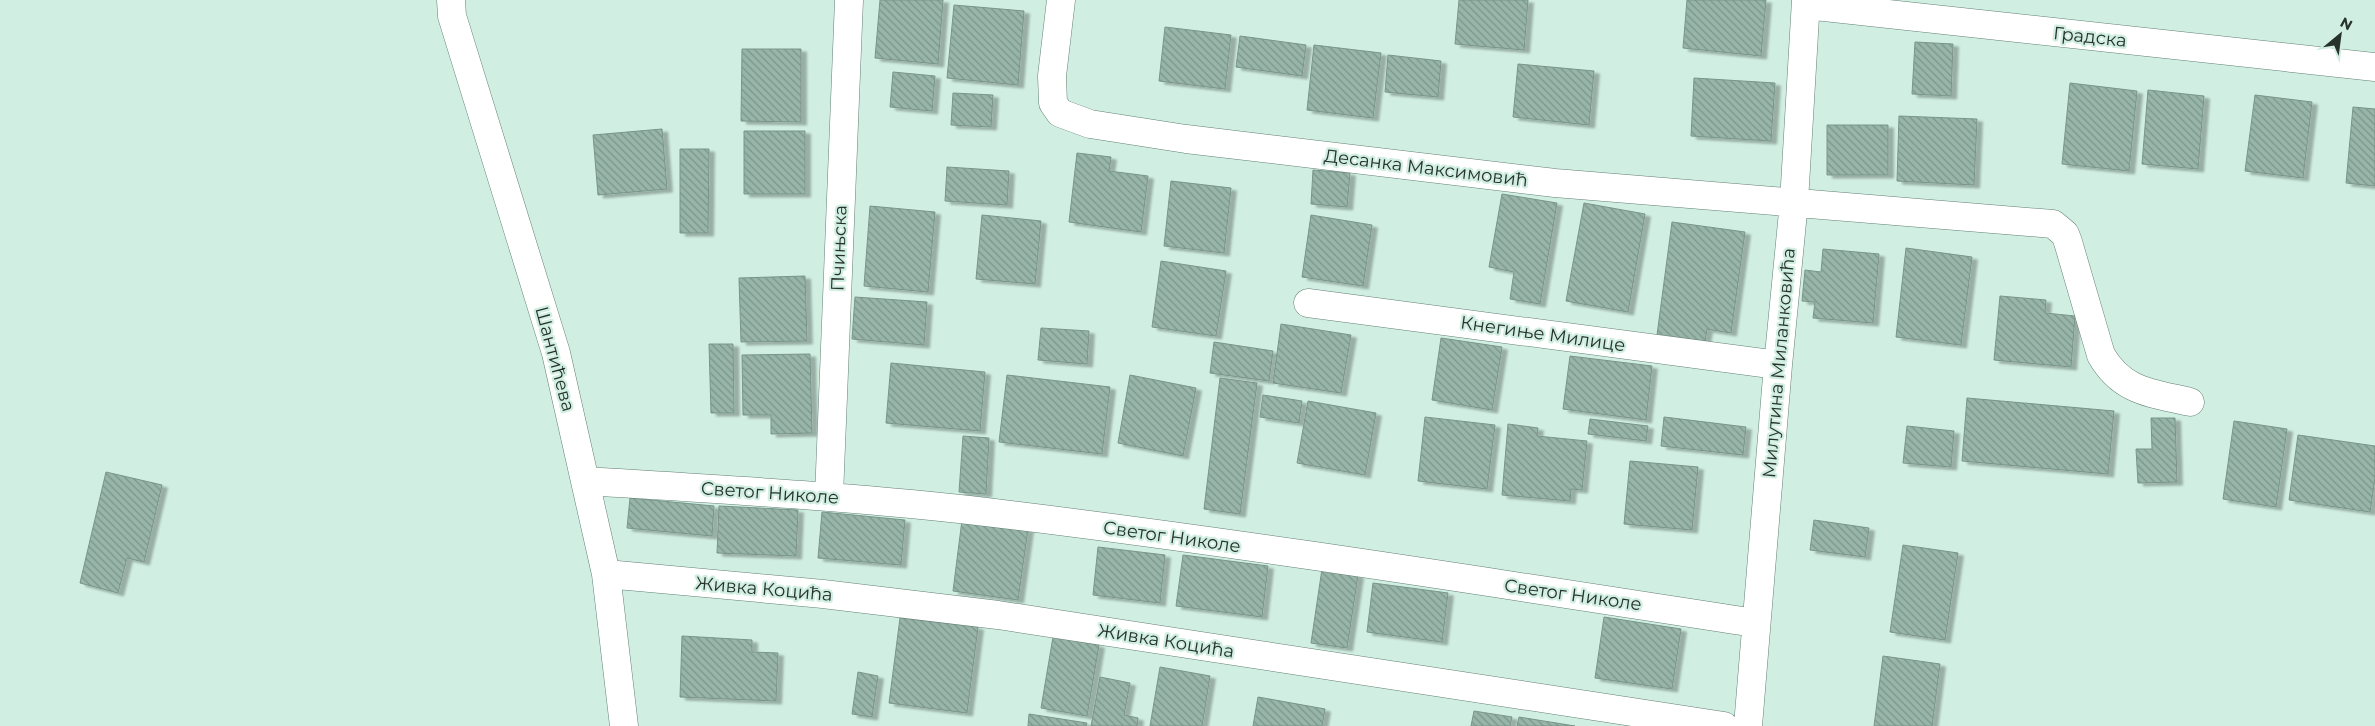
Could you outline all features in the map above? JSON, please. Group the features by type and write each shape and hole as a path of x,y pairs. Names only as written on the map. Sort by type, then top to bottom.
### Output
{"street":[{"name":"Шантићева","path":"451,0 452,16 556,353 606,574 624,726"},
{"name":"Пчињска","path":"829,496 849,0"},
{"name":"Десанка Максимовић","path":"1061,0 1052,76 1053,103 1060,113 1090,124 1186,139 1555,183 2047,222 2059,228 2068,242 2101,355 2108,368 2118,379 2130,386 2190,402"},
{"name":"Градска","path":"1806,3 2375,67"},
{"name":"Милутина Миланковића","path":"1748,726 1778,365 1794,202 1806,3"},
{"name":"Кнегиње Милице","path":"1308,303 1778,365"},
{"name":"Светог Николе","path":"585,481 829,496 1117,529 1756,623"},
{"name":"Живка Коцића","path":"606,574 823,594 998,615 1724,726"}],"building":[{"path":"880,0 943,0 938,64 875,58"},
{"path":"1459,0 1528,0 1524,50 1455,44"},
{"path":"1687,0 1766,0 1761,56 1683,48"},
{"path":"954,5 1024,11 1018,85 947,78"},
{"path":"1165,27 1231,35 1225,89 1159,81"},
{"path":"1240,36 1306,45 1302,76 1236,67"},
{"path":"1915,42 1953,44 1951,96 1912,94"},
{"path":"1314,45 1381,53 1373,118 1307,110"},
{"path":"742,49 801,49 801,122 741,121"},
{"path":"1388,55 1441,61 1438,97 1385,92"},
{"path":"1518,64 1594,71 1589,125 1513,117"},
{"path":"893,72 935,76 932,111 890,107"},
{"path":"1694,78 1775,83 1771,141 1691,136"},
{"path":"2070,83 2137,91 2129,171 2062,164"},
{"path":"2148,90 2204,96 2198,169 2142,164"},
{"path":"953,93 993,95 991,127 951,125"},
{"path":"2255,95 2312,102 2303,178 2245,171"},
{"path":"2353,107 2375,109 2375,186 2346,183"},
{"path":"1899,116 1977,119 1974,185 1897,181"},
{"path":"1827,125 1888,125 1888,175 1827,175"},
{"path":"662,129 667,189 598,195 593,135"},
{"path":"744,131 805,131 805,194 744,194"},
{"path":"680,149 709,149 708,233 680,233"},
{"path":"1077,153 1111,157 1109,171 1148,176 1141,232 1069,222"},
{"path":"947,167 1009,171 1007,205 945,201"},
{"path":"1313,170 1350,173 1347,207 1311,204"},
{"path":"1171,181 1231,188 1224,253 1164,246"},
{"path":"1502,194 1557,203 1540,304 1510,299 1514,272 1489,267"},
{"path":"1584,203 1645,214 1628,312 1566,301"},
{"path":"870,206 935,212 928,292 864,286"},
{"path":"982,215 1041,221 1035,284 976,279"},
{"path":"1311,215 1372,225 1363,286 1302,277"},
{"path":"1672,222 1745,232 1731,333 1707,329 1705,341 1657,335"},
{"path":"1906,248 1972,257 1961,345 1896,337"},
{"path":"1823,249 1879,254 1873,323 1813,318 1815,302 1802,301 1805,270 1821,272"},
{"path":"1161,261 1226,271 1216,336 1152,327"},
{"path":"805,276 807,341 741,342 739,278"},
{"path":"2000,296 2046,300 2045,313 2075,316 2071,367 1994,360"},
{"path":"855,297 927,302 924,345 852,339"},
{"path":"1281,324 1351,335 1341,393 1273,383"},
{"path":"1041,328 1089,331 1087,364 1038,360"},
{"path":"1441,338 1502,347 1492,410 1432,400"},
{"path":"1214,342 1273,351 1269,381 1210,373"},
{"path":"709,344 733,344 734,413 711,413"},
{"path":"810,354 812,433 771,434 771,415 743,415 742,355"},
{"path":"1570,356 1652,366 1646,420 1563,409"},
{"path":"891,363 985,372 980,431 886,423"},
{"path":"1007,375 1110,387 1102,454 999,442"},
{"path":"1130,375 1196,388 1183,456 1118,443"},
{"path":"1220,378 1257,383 1240,514 1204,509"},
{"path":"1263,395 1302,401 1299,423 1260,417"},
{"path":"1967,398 2114,411 2108,474 1962,461"},
{"path":"1308,401 1376,413 1365,475 1297,463"},
{"path":"1425,417 1495,425 1487,489 1418,481"},
{"path":"1664,417 1746,427 1743,455 1661,446"},
{"path":"2151,418 2175,418 2177,482 2138,483 2136,449 2152,449"},
{"path":"1590,419 1648,426 1646,441 1588,434"},
{"path":"2234,421 2287,429 2276,507 2223,499"},
{"path":"1508,424 1538,428 1537,436 1587,441 1582,490 1571,489 1570,501 1502,495"},
{"path":"1907,426 1954,431 1951,467 1903,463"},
{"path":"2298,435 2375,446 2375,478 2370,512 2289,500"},
{"path":"963,436 989,438 986,494 959,492"},
{"path":"1630,461 1698,467 1692,530 1624,524"},
{"path":"106,472 162,485 144,562 127,558 118,593 80,583"},
{"path":"630,498 714,506 712,536 627,528"},
{"path":"719,506 798,510 796,556 717,553"},
{"path":"822,512 905,520 901,565 818,558"},
{"path":"962,520 1028,529 1018,600 953,591"},
{"path":"1814,520 1869,528 1865,557 1810,550"},
{"path":"1903,545 1958,553 1945,640 1890,632"},
{"path":"1098,547 1165,555 1160,603 1093,595"},
{"path":"1183,555 1268,566 1262,617 1176,606"},
{"path":"1322,569 1358,575 1347,648 1311,643"},
{"path":"1373,583 1448,593 1442,642 1367,632"},
{"path":"1604,617 1681,629 1672,689 1595,678"},
{"path":"900,618 978,627 967,713 889,703"},
{"path":"682,636 752,640 752,652 778,653 776,701 680,697"},
{"path":"1053,637 1099,645 1087,716 1041,708"},
{"path":"1883,656 1940,664 1932,726 1874,726"},
{"path":"1160,667 1210,676 1202,726 1150,726"},
{"path":"858,672 878,676 872,717 852,714"},
{"path":"1100,677 1130,683 1124,715 1138,718 1137,726 1091,726"},
{"path":"1258,697 1325,709 1322,726 1253,726"},
{"path":"1474,711 1512,717 1510,726 1471,726"},
{"path":"1029,714 1087,723 1086,726 1028,726"},
{"path":"1519,717 1575,726 1517,726"}]}
